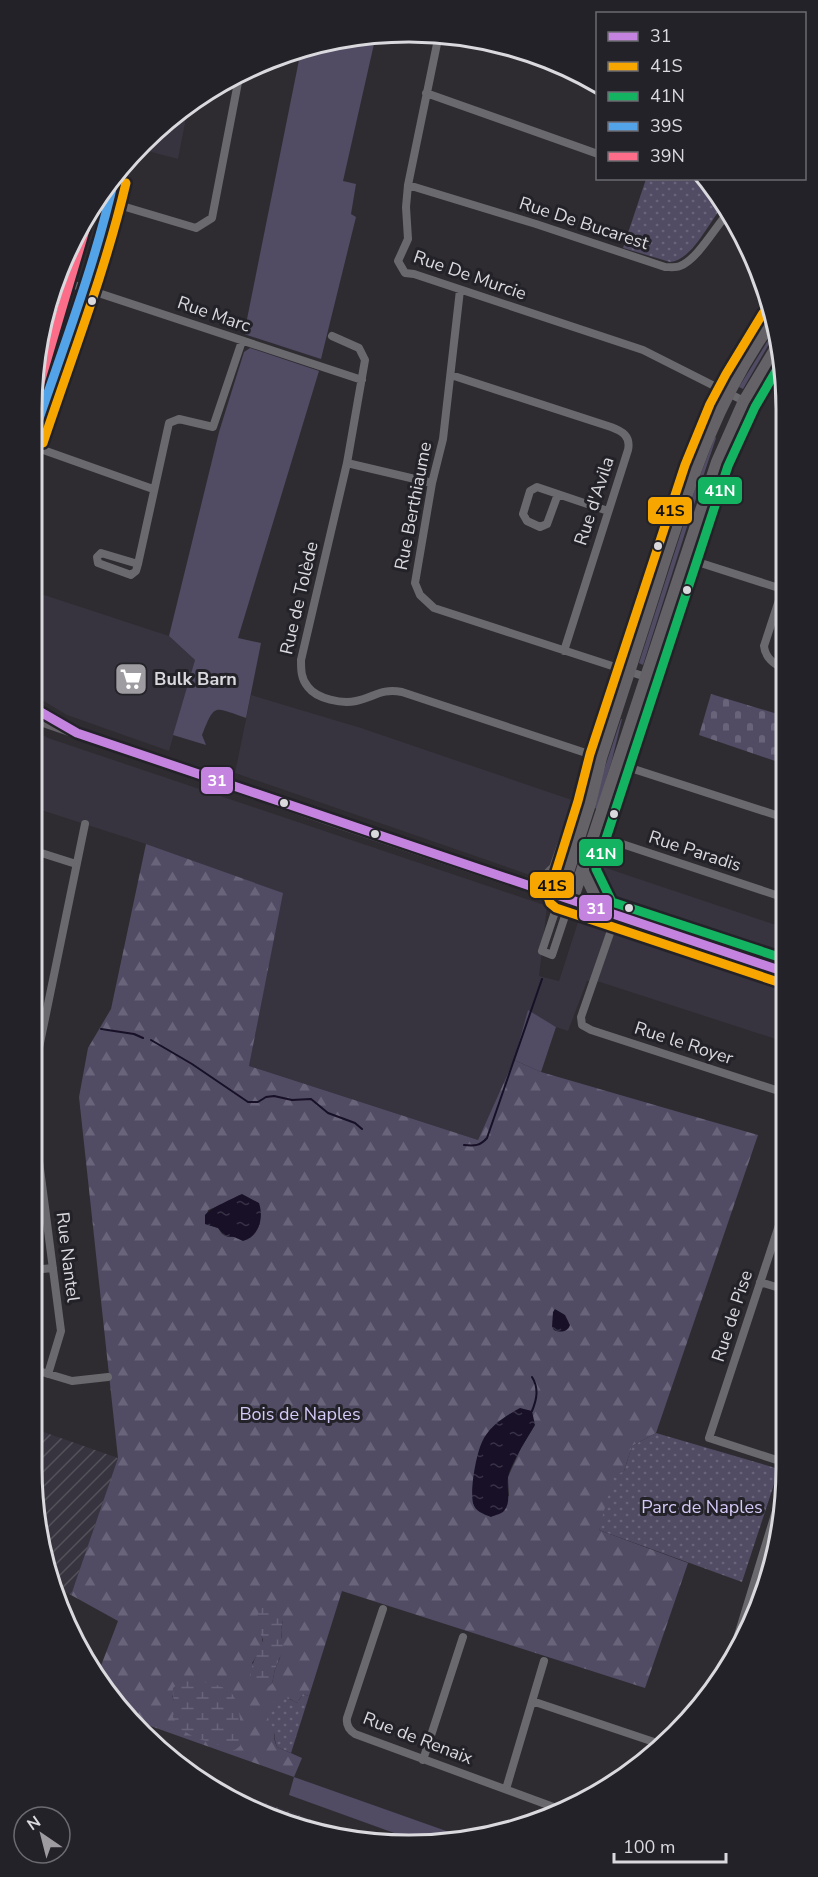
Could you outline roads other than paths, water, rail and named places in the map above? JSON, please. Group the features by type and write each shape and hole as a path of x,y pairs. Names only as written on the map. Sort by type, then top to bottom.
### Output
{"main road":[{"path":"560,897 590,804 600,763 695,469 728,393 767,329"},
{"path":"572,901 721,451 744,401 772,355"},
{"path":"42,712 76,733"},
{"path":"42,721 776,969"},
{"path":"527,886 548,875 556,865 577,806 600,763"},
{"path":"583,870 603,912"}],"street":[{"name":"Rue De Murcie","path":"437,43 408,185 406,207 408,238 398,261 405,273 414,274 643,350 744,401"},
{"path":"107,201 196,228 212,218 238,85"},
{"path":"426,93 596,154"},
{"name":"Rue De Bucarest","path":"408,185 665,267 678,267 687,262 723,220"},
{"path":"42,409 86,288 106,203"},
{"path":"44,369 80,247"},
{"name":"Rue Marc","path":"65,282 362,380"},
{"name":"Rue Berthiaume","path":"460,290 443,439 432,483 415,583 420,595 434,608 646,677"},
{"name":"Rue de Tolède","path":"332,336 359,348 365,360 347,463 301,660 302,677 309,689 334,700 347,702 390,690 402,692 600,763"},
{"path":"138,564 169,423 179,419 213,427 242,341"},
{"name":"Rue d'Avila","path":"451,375 611,426 624,433 628,439 628,450 564,651"},
{"path":"42,450 153,489"},
{"path":"347,463 432,483"},
{"path":"558,494 547,524 540,526 527,521 523,514 530,491 537,487 558,494 608,511"},
{"path":"685,558 776,585"},
{"path":"776,609 764,646 765,653 776,665"},
{"path":"618,764 776,815"},
{"path":"42,1032 85,824"},
{"name":"Rue Paradis","path":"595,835 776,895"},
{"path":"42,853 76,864"},
{"path":"560,897 542,951 552,955 572,901"},
{"name":"Rue le Royer","path":"616,916 581,1017 581,1024 776,1091"},
{"name":"Rue Nantel","path":"42,1188 61,1331 48,1374"},
{"name":"Rue de Pise","path":"776,1234 709,1438 776,1460"},
{"path":"42,1269 52,1268"},
{"path":"760,1282 776,1287"},
{"path":"42,1372 72,1381 108,1377"},
{"path":"750,1604 770,1532"},
{"name":"Rue de Renaix","path":"383,1609 347,1718 349,1729 355,1734 423,1760 551,1806"},
{"path":"423,1760 463,1637"},
{"path":"506,1789 544,1661"},
{"path":"532,1701 653,1742"}],"water":[{"path":"242,1194 259,1203 260,1221 253,1235 243,1241 225,1236 218,1228 205,1224 205,1215 208,1212"},
{"path":"555,1309 565,1315 570,1325 561,1332 552,1327"},
{"path":"520,1408 532,1411 535,1425 508,1477 506,1507 503,1512 491,1517 477,1510 473,1503 473,1481 478,1455 482,1442 493,1426"}],"waterway":[{"path":"464,1145 477,1145 487,1138 542,979"},
{"path":"101,1029 134,1034 143,1038"},
{"path":"151,1040 192,1064 248,1102 258,1102 266,1097 274,1096 292,1100 311,1099 328,1113 355,1123 362,1129"},
{"path":"532,1377 536,1385 532,1411"}],"place":[{"name":"Bulk Barn","path":"131,679"}],"park label":[{"name":"Bois de Naples","path":"300,1414"},
{"name":"Parc de Naples","path":"702,1507"}]}
